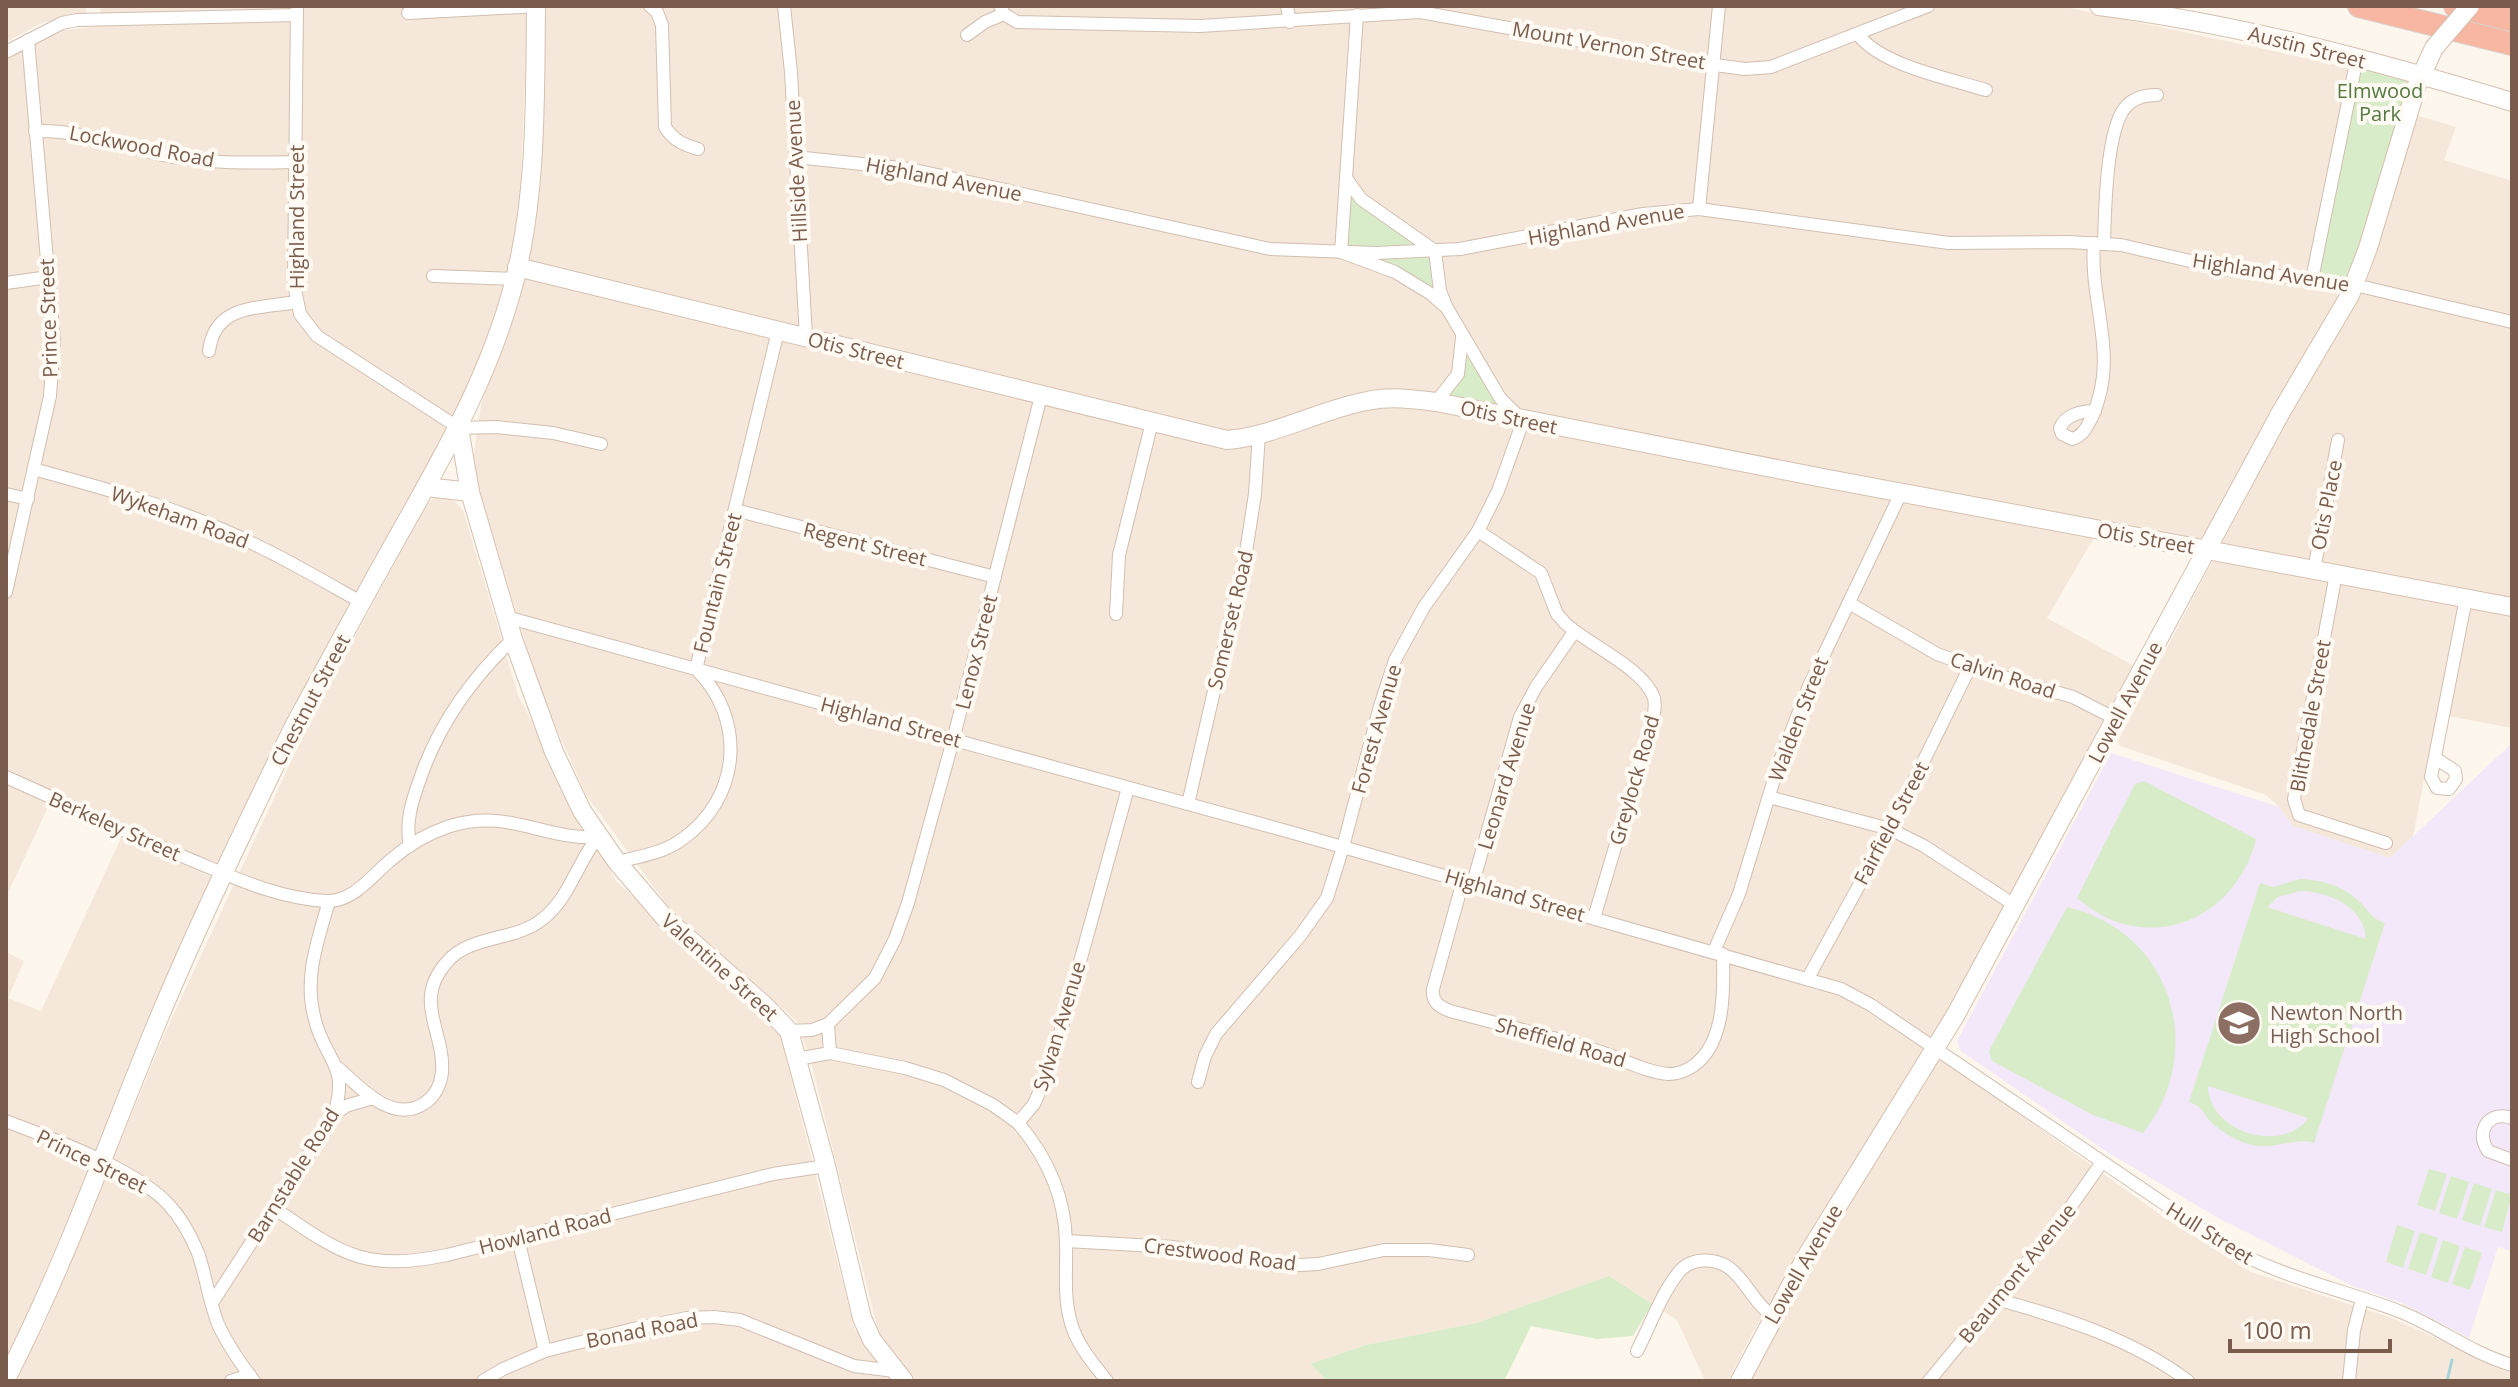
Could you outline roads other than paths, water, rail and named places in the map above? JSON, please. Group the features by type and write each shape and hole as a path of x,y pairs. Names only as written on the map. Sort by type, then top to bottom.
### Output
{"highway":[{"path":"2359,6 2512,44"},
{"path":"2455,6 2512,20"}],"street":[{"name":"Chestnut Street","path":"6,1379 48,1292 161,1015 224,873 294,726 459,428 486,369 516,273 526,225 536,84 536,6"},
{"path":"408,13 543,6"},
{"path":"650,6 657,12 662,25 665,127 681,143 698,149"},
{"name":"Hillside Avenue","path":"784,6 806,337"},
{"path":"1287,6 1290,22"},
{"path":"1699,209 1719,6"},
{"name":"Mount Vernon Street","path":"1002,10 1017,22 1200,26 1403,12 1439,14 1745,69 1771,67 1928,6"},
{"name":"Austin Street","path":"2099,6 2187,18 2357,58 2512,102"},
{"name":"Lowell Avenue","path":"1740,1381 1772,1316 1821,1232 1936,1049 2281,412 2355,285 2421,75 2434,48 2470,6"},
{"path":"6,52 62,23 95,12 297,10"},
{"name":"Highland Street","path":"297,10 296,302 307,325 317,336 459,428"},
{"path":"967,35 1002,10"},
{"path":"1357,15 1341,252 1395,272 1431,294 1447,308"},
{"path":"1858,34 1865,44 1889,57 1986,90"},
{"name":"Prince Street","path":"6,592 50,396 54,341 28,40"},
{"path":"2312,279 2357,58"},
{"path":"2095,411 2102,388 2105,350 2094,268 2110,163 2124,108 2138,98 2157,95"},
{"name":"Lockwood Road","path":"35,131 72,132 184,158 296,162"},
{"name":"Highland Avenue","path":"795,157 910,169 1248,246 1341,252 1435,251 1664,211 1699,209 1949,243 2099,243 2150,250 2229,270 2355,285 2512,322"},
{"path":"1346,178 1361,199 1435,251 1440,291 1447,308 1500,398 1523,421"},
{"path":"433,276 516,273"},
{"name":"Otis Street","path":"516,273 806,337 1227,440 1259,434 1369,400 1405,398 1436,402 2512,607"},
{"path":"6,283 49,277"},
{"path":"209,351 214,329 233,313 296,302"},
{"name":"Fountain Street","path":"617,862 679,842 711,813 721,794 732,753 731,733 718,697 709,681 696,669 778,331"},
{"path":"1436,402 1458,374 1463,350 1462,334"},
{"name":"Lenox Street","path":"828,1024 875,978 895,939 908,903 1041,396"},
{"name":"Forest Avenue","path":"1198,1082 1205,1056 1216,1034 1316,916 1333,881 1395,660 1424,607 1478,531 1498,491 1523,421"},
{"path":"1116,614 1119,555 1152,422"},
{"path":"506,617 470,492 459,428 496,427 553,433 601,444"},
{"name":"Somerset Road","path":"1188,804 1246,552 1255,494 1259,434"},
{"name":"Otis Place","path":"2314,570 2338,440"},
{"name":"Wykeham Road","path":"34,469 207,523 262,547 361,602"},
{"path":"426,487 470,492"},
{"name":"Walden Street","path":"1718,953 1779,763 1809,686 1901,493"},
{"path":"6,494 28,499"},
{"name":"Regent Street","path":"735,510 995,577"},
{"name":"Greylock Road","path":"1478,531 1541,573 1557,614 1574,632 1638,676 1654,698 1652,723 1594,918"},
{"name":"Blithedale Street","path":"2336,574 2294,799 2299,815 2386,843"},
{"path":"2435,758 2466,598"},
{"name":"Calvin Road","path":"1849,603 1937,654 1970,667 2073,697 2116,719"},
{"name":"Highland Street","path":"506,617 1808,978 1855,995 1936,1049"},
{"name":"Valentine Street","path":"506,617 559,764 598,837 673,927 764,1005 789,1031 826,1166 862,1318 895,1378"},
{"name":"Leonard Avenue","path":"1468,882 1520,717 1536,687 1574,632"},
{"path":"410,846 409,811 436,738 465,691 513,639"},
{"name":"Fairfield Street","path":"1808,978 1890,829 1970,667"},
{"name":"Berkeley Street","path":"6,777 224,873 284,894 329,901"},
{"name":"Sylvan Avenue","path":"1018,1123 1034,1104 1052,1063 1128,788"},
{"path":"1769,797 1890,829 1924,846 2016,906"},
{"path":"329,901 342,899 354,892 410,846 447,827 484,820 524,823 564,836 598,837"},
{"path":"337,1067 373,1098 394,1109 418,1107 430,1099 442,1075 442,1061 430,1010 430,997 440,971 460,951 539,922 565,896 598,837"},
{"name":"Sheffield Road","path":"1468,882 1433,989 1432,997 1436,1003 1450,1011 1593,1050 1655,1071 1667,1074 1688,1069 1706,1051 1713,1038 1723,1006 1718,953"},
{"name":"Barnstable Road","path":"212,1303 334,1115 341,1084 337,1067 318,1032 310,994 310,972 329,901"},
{"path":"789,1031 812,1030 828,1024 830,1053"},
{"name":"Hull Street","path":"1936,1049 2243,1256 2305,1282 2415,1318 2479,1354 2512,1365"},
{"path":"797,1059 830,1053 905,1068 944,1080 993,1105 1018,1123 1032,1140 1050,1172 1062,1205 1066,1241 1065,1289 1070,1321 1085,1352 1107,1381"},
{"path":"334,1115 346,1106 373,1098"},
{"path":"2512,1118 2504,1115 2494,1117 2487,1124 2483,1136 2488,1151 2512,1160"},
{"name":"Prince Street","path":"6,1121 102,1163 153,1191 169,1205 185,1226 197,1252 225,1336 252,1378"},
{"name":"Beaumont Avenue","path":"1930,1381 2060,1222 2102,1162"},
{"name":"Howland Road","path":"274,1208 337,1248 376,1262 418,1261 518,1239 773,1174 826,1166"},
{"path":"518,1239 545,1351"},
{"name":"Crestwood Road","path":"1066,1241 1146,1244 1282,1266 1318,1264 1384,1250 1429,1250 1468,1255"},
{"path":"1637,1351 1676,1276 1686,1266 1701,1261 1715,1261 1735,1272 1757,1302 1772,1316"},
{"path":"1996,1299 2051,1314 2129,1346 2188,1381"},
{"path":"2349,1381 2354,1330 2362,1299"},
{"name":"Bonad Road","path":"483,1381 545,1351 637,1328 687,1318 714,1317 740,1320 854,1366 895,1378"},
{"path":"503,1369 513,1381"},
{"path":"231,1381 252,1378"}],"waterway":[{"path":"2447,1381 2452,1360"}],"place":[{"name":"Newton North High School","path":"2239,1023"}],"park label":[{"name":"Elmwood Park","path":"2380,102"}]}
